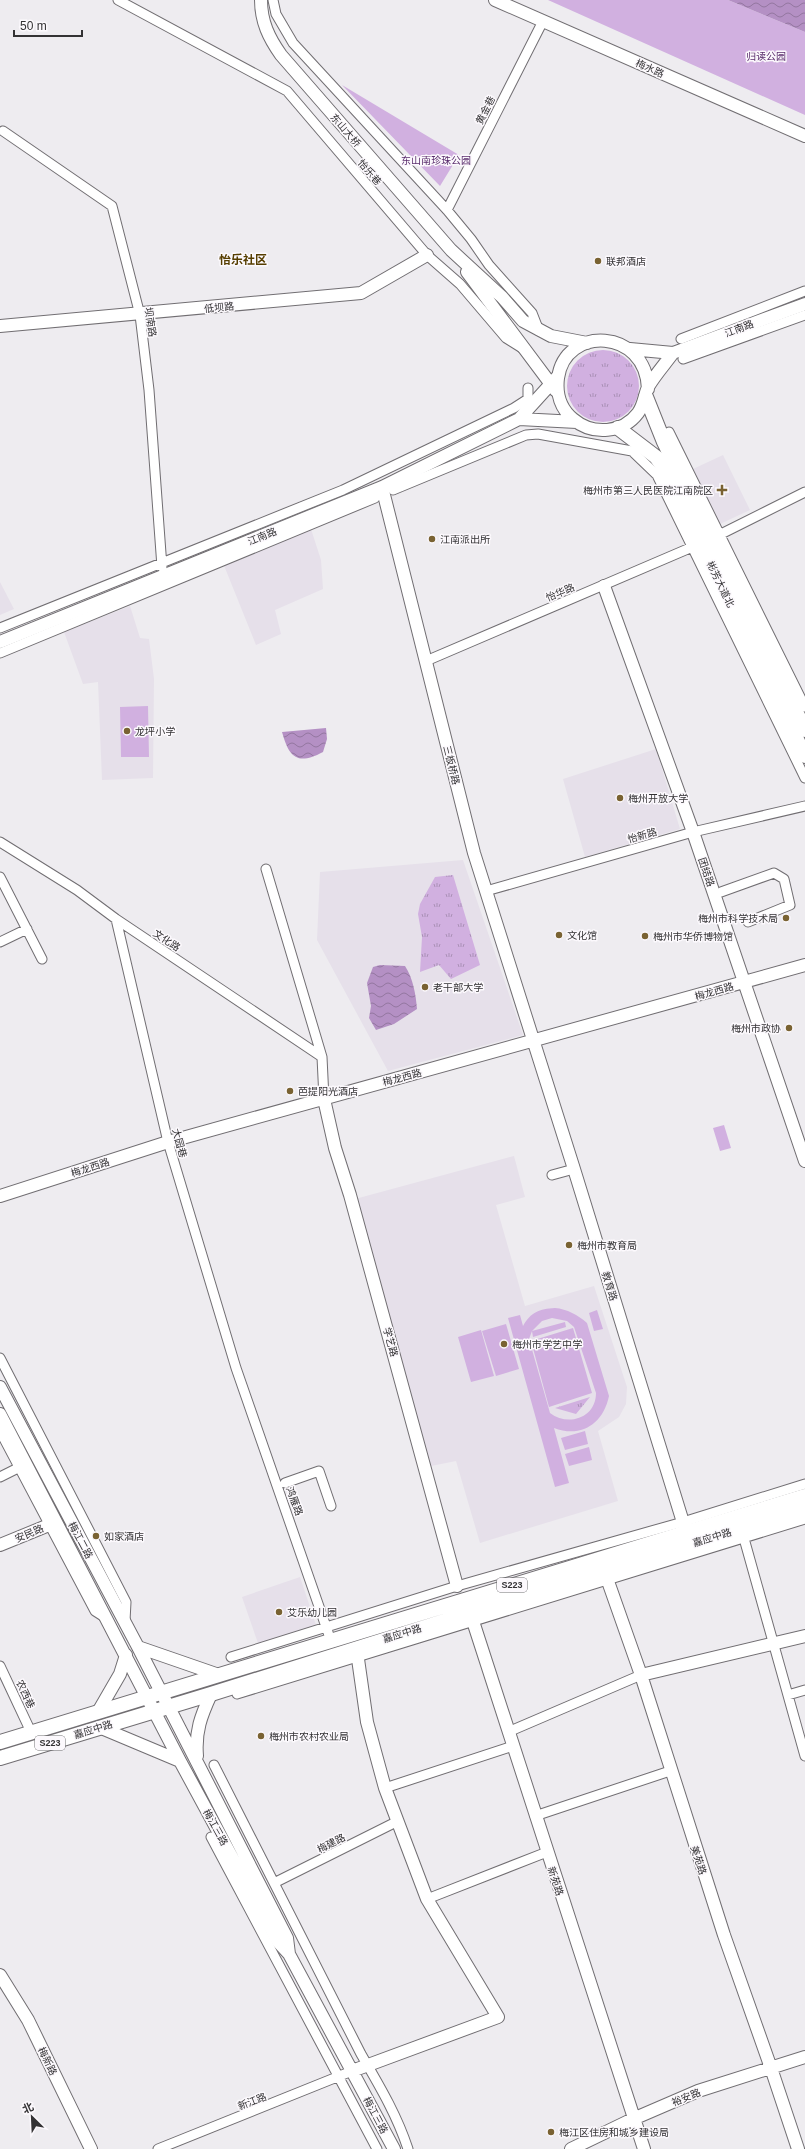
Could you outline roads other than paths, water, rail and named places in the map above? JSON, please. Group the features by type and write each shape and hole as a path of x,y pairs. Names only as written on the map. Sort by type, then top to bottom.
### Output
{"main road":[{"name":"彬芳大道北","path":"647,393 664,442 706,541 805,756"},
{"name":"彬芳大道北","path":"618,428 656,456 666,471 706,541 805,730"},
{"name":"嘉应中路","path":"0,1742 331,1641 685,1527 805,1496"},
{"name":"嘉应中路","path":"0,1758 605,1575 805,1508"}],"street":[{"name":"怡乐巷","path":"118,0 287,90 427,255 460,284 506,338 523,348"},
{"name":"东山大桥","path":"261,0 263,20 270,38 281,55 451,250"},
{"path":"273,0 276,14 293,43 447,210 471,239 489,265 532,313 538,331"},
{"name":"梅水路","path":"495,0 805,136"},
{"name":"黄金巷","path":"447,210 543,20"},
{"name":"坝南路","path":"3,131 112,206 140,314 149,390 162,576"},
{"path":"451,250 502,297 524,321 538,331 551,336 586,343"},
{"path":"451,250 523,348 556,385 565,410 577,422 592,429 601,430 618,428 626,424 638,413 647,393 678,356 805,315"},
{"name":"低坝路","path":"0,326 361,293 427,255"},
{"path":"681,339 805,291"},
{"name":"江南路","path":"630,349 678,356 805,304"},
{"path":"556,385 561,368 571,353 586,343 595,341 613,342 630,349 636,355 645,371 647,393"},
{"name":"江南路","path":"0,642 162,576 388,488 519,419 556,385"},
{"path":"0,628 344,490 514,408 528,399 528,388"},
{"name":"江南路","path":"519,419 577,422"},
{"path":"669,432 706,541 805,778"},
{"path":"388,488 526,435 538,434 632,451 657,475 706,541 805,707"},
{"name":"三板桥路","path":"388,488 426,661 474,853 533,1041"},
{"name":"怡华路","path":"426,661 706,541 805,492"},
{"path":"0,653 375,498"},
{"name":"团结路","path":"604,586 693,832 805,1161"},
{"name":"怡新路","path":"486,891 693,832 805,806"},
{"name":"文化路","path":"0,842 77,890 116,919 322,1056"},
{"path":"266,869 322,1056 324,1099"},
{"path":"721,892 774,873 784,879 790,905 748,922"},
{"path":"1,883 42,959"},
{"name":"大园巷","path":"116,919 168,1142 236,1368"},
{"path":"0,942 27,930"},
{"name":"梅龙西路","path":"0,1196 168,1142 805,965"},
{"name":"教育路","path":"533,1041 685,1527"},
{"name":"学艺路","path":"324,1099 335,1148 350,1195 457,1586"},
{"path":"552,1175 574,1169"},
{"path":"0,1358 126,1602 125,1621"},
{"name":"鸿雁路","path":"236,1368 331,1641"},
{"name":"梅江二路","path":"0,1387 162,1692"},
{"name":"梅江二路","path":"0,1414 54,1526 106,1618 147,1697"},
{"path":"0,1431 54,1526"},
{"path":"0,1477 16,1469"},
{"path":"286,1483 319,1470 331,1506"},
{"path":"231,1657 457,1586 685,1527 805,1484"},
{"path":"605,1575 805,1518"},
{"name":"安民路","path":"0,1545 54,1526"},
{"path":"745,1542 805,1756"},
{"name":"美苑路","path":"605,1575 641,1675 670,1771 724,1935 798,2149"},
{"path":"237,1694 471,1616"},
{"name":"新苑路","path":"471,1616 633,2119 644,2149"},
{"path":"508,1732 641,1675 805,1636"},
{"path":"138,1646 220,1675"},
{"path":"98,1712 120,1674 126,1655"},
{"path":"352,2071 498,2017 427,1898 385,1788 367,1722 358,1659"},
{"name":"农西巷","path":"0,1666 32,1732"},
{"path":"788,1695 805,1690"},
{"name":"梅江三路","path":"162,1692 287,1938 290,1954"},
{"path":"197,1762 195,1738 201,1716 211,1694"},
{"name":"梅江三路","path":"147,1697 278,1942 290,1954 394,2149"},
{"path":"99,1727 180,1761"},
{"path":"385,1788 512,1746"},
{"path":"214,1765 361,2054 381,2088 402,2132 408,2149"},
{"path":"535,1816 670,1771"},
{"name":"梅建路","path":"274,1884 398,1821"},
{"path":"210,1837 377,2149"},
{"path":"427,1898 547,1852"},
{"name":"梅新路","path":"0,1975 28,2020 91,2149"},
{"name":"裕安路","path":"571,2149 633,2119 698,2091 805,2057"},
{"name":"新江路","path":"158,2149 352,2071"}],"water":[{"path":"728,0 805,0 805,32"},
{"path":"326,728 327,739 323,752 307,758 295,757 291,753 282,732"},
{"path":"380,965 405,966 414,987 417,1009 394,1024 376,1030 369,1018 371,1006 367,983 373,967"}],"place":[{"name":"联邦酒店","path":"598,261"},
{"name":"梅州市第三人民医院江南院区","path":"722,490"},
{"name":"江南派出所","path":"432,539"},
{"name":"龙坪小学","path":"127,731"},
{"name":"梅州开放大学","path":"620,798"},
{"name":"梅州市科学技术局","path":"786,918"},
{"name":"文化馆","path":"559,935"},
{"name":"梅州市华侨博物馆","path":"645,936"},
{"name":"老干部大学","path":"425,987"},
{"name":"梅州市政协","path":"789,1028"},
{"name":"芭提阳光酒店","path":"290,1091"},
{"name":"梅州市教育局","path":"569,1245"},
{"name":"梅州市学艺中学","path":"504,1344"},
{"name":"如家酒店","path":"96,1536"},
{"name":"艾乐幼儿园","path":"279,1612"},
{"name":"梅州市农村农业局","path":"261,1736"},
{"name":"梅江区住房和城乡建设局","path":"551,2132"}],"district":[{"name":"怡乐社区","path":"243,260"}],"park label":[{"name":"归读公园","path":"766,56"},
{"name":"东山南珍珠公园","path":"436,160"}]}
